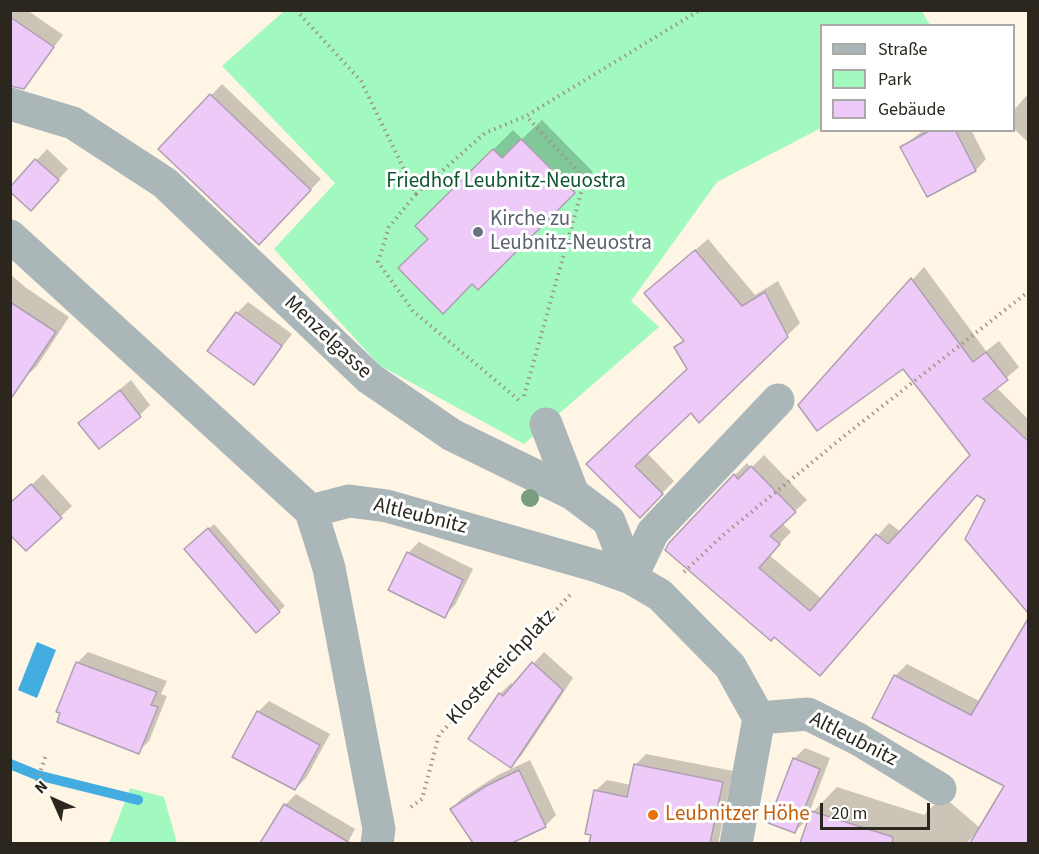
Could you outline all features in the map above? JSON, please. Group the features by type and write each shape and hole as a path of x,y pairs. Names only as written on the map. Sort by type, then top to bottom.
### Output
{"street":[{"name":"Menzelgasse","path":"10,104 73,123 165,183 369,378 452,435 573,494 609,521 632,578"},
{"path":"10,236 311,512 329,568 378,836"},
{"path":"632,578 653,532 778,400"},
{"path":"546,424 573,494"},
{"name":"Altleubnitz","path":"311,512 349,501 387,506 632,578 660,595 730,666 759,718 808,714 858,739 940,789"},
{"path":"736,843 759,718"}],"path":[{"path":"296,10 361,81 416,194"},
{"path":"526,116 585,178 522,403 413,311 378,262 389,227 416,194 485,133 526,116 700,10"},
{"path":"688,568 722,536 848,433 1029,292"},
{"name":"Klosterteichplatz","path":"378,836 422,799 439,735 597,566"},
{"path":"35,787 46,754"}],"green space":[{"name":"Friedhof Leubnitz-Neuostra","path":"921,10 929,24 820,24 820,129 717,182 631,301 659,327 524,444 379,365 274,249 335,183 222,66 284,11"},
{"path":"130,788 164,797 177,843 109,843"}],"water":[{"path":"37,642 56,650 37,698 18,690"}],"building":[{"path":"10,17 54,47 24,89 10,86"},
{"path":"210,94 311,190 259,245 158,149"},
{"path":"927,132 956,132 976,171 927,197 900,147"},
{"name":"Kirche zu Leubnitz-Neuostra","path":"521,139 575,193 478,290 472,284 443,314 398,268 428,239 415,226 493,149 502,158"},
{"path":"35,159 59,180 31,211 10,192 10,187"},
{"path":"695,250 742,306 765,292 788,337 699,423 691,413 635,466 663,494 640,518 586,464 687,369 674,347 684,341 644,293"},
{"path":"911,278 973,362 986,352 1008,380 983,399 1029,442 1029,614 965,539 985,500 977,495 820,676 774,637 771,641 665,550 734,474 738,479 751,466 796,512 770,536 780,544 759,568 810,611 876,534 888,544 970,455 903,369 817,431 798,405"},
{"path":"10,302 56,332 10,400"},
{"path":"236,312 282,346 254,385 207,351"},
{"path":"120,390 141,417 99,449 78,423"},
{"path":"31,484 62,518 26,551 10,535 10,503"},
{"path":"208,528 280,612 256,633 184,549"},
{"path":"407,552 463,580 445,618 388,590"},
{"path":"1029,617 1029,843 970,843 1004,786 872,718 894,675 971,715"},
{"path":"76,662 157,692 151,705 158,707 139,754 57,722 60,713 56,712"},
{"path":"532,662 563,690 511,768 468,739 499,693 503,696"},
{"path":"257,711 320,745 295,790 232,757"},
{"path":"793,758 820,769 795,833 768,823"},
{"name":"Leubnitzer Höhe","path":"634,764 723,782 710,843 589,843 591,835 585,834 594,790 627,797"},
{"path":"519,770 546,827 512,843 473,843 450,809 486,786"},
{"path":"284,804 350,843 260,843"},
{"path":"811,811 893,837 892,843 800,843"}],"waterway":[{"path":"10,764 37,775 138,800"}],"place":[{"name":"Kirche zu Leubnitz-Neuostra","path":"478,232"},
{"name":"Leubnitzer Höhe","path":"653,815"}]}
